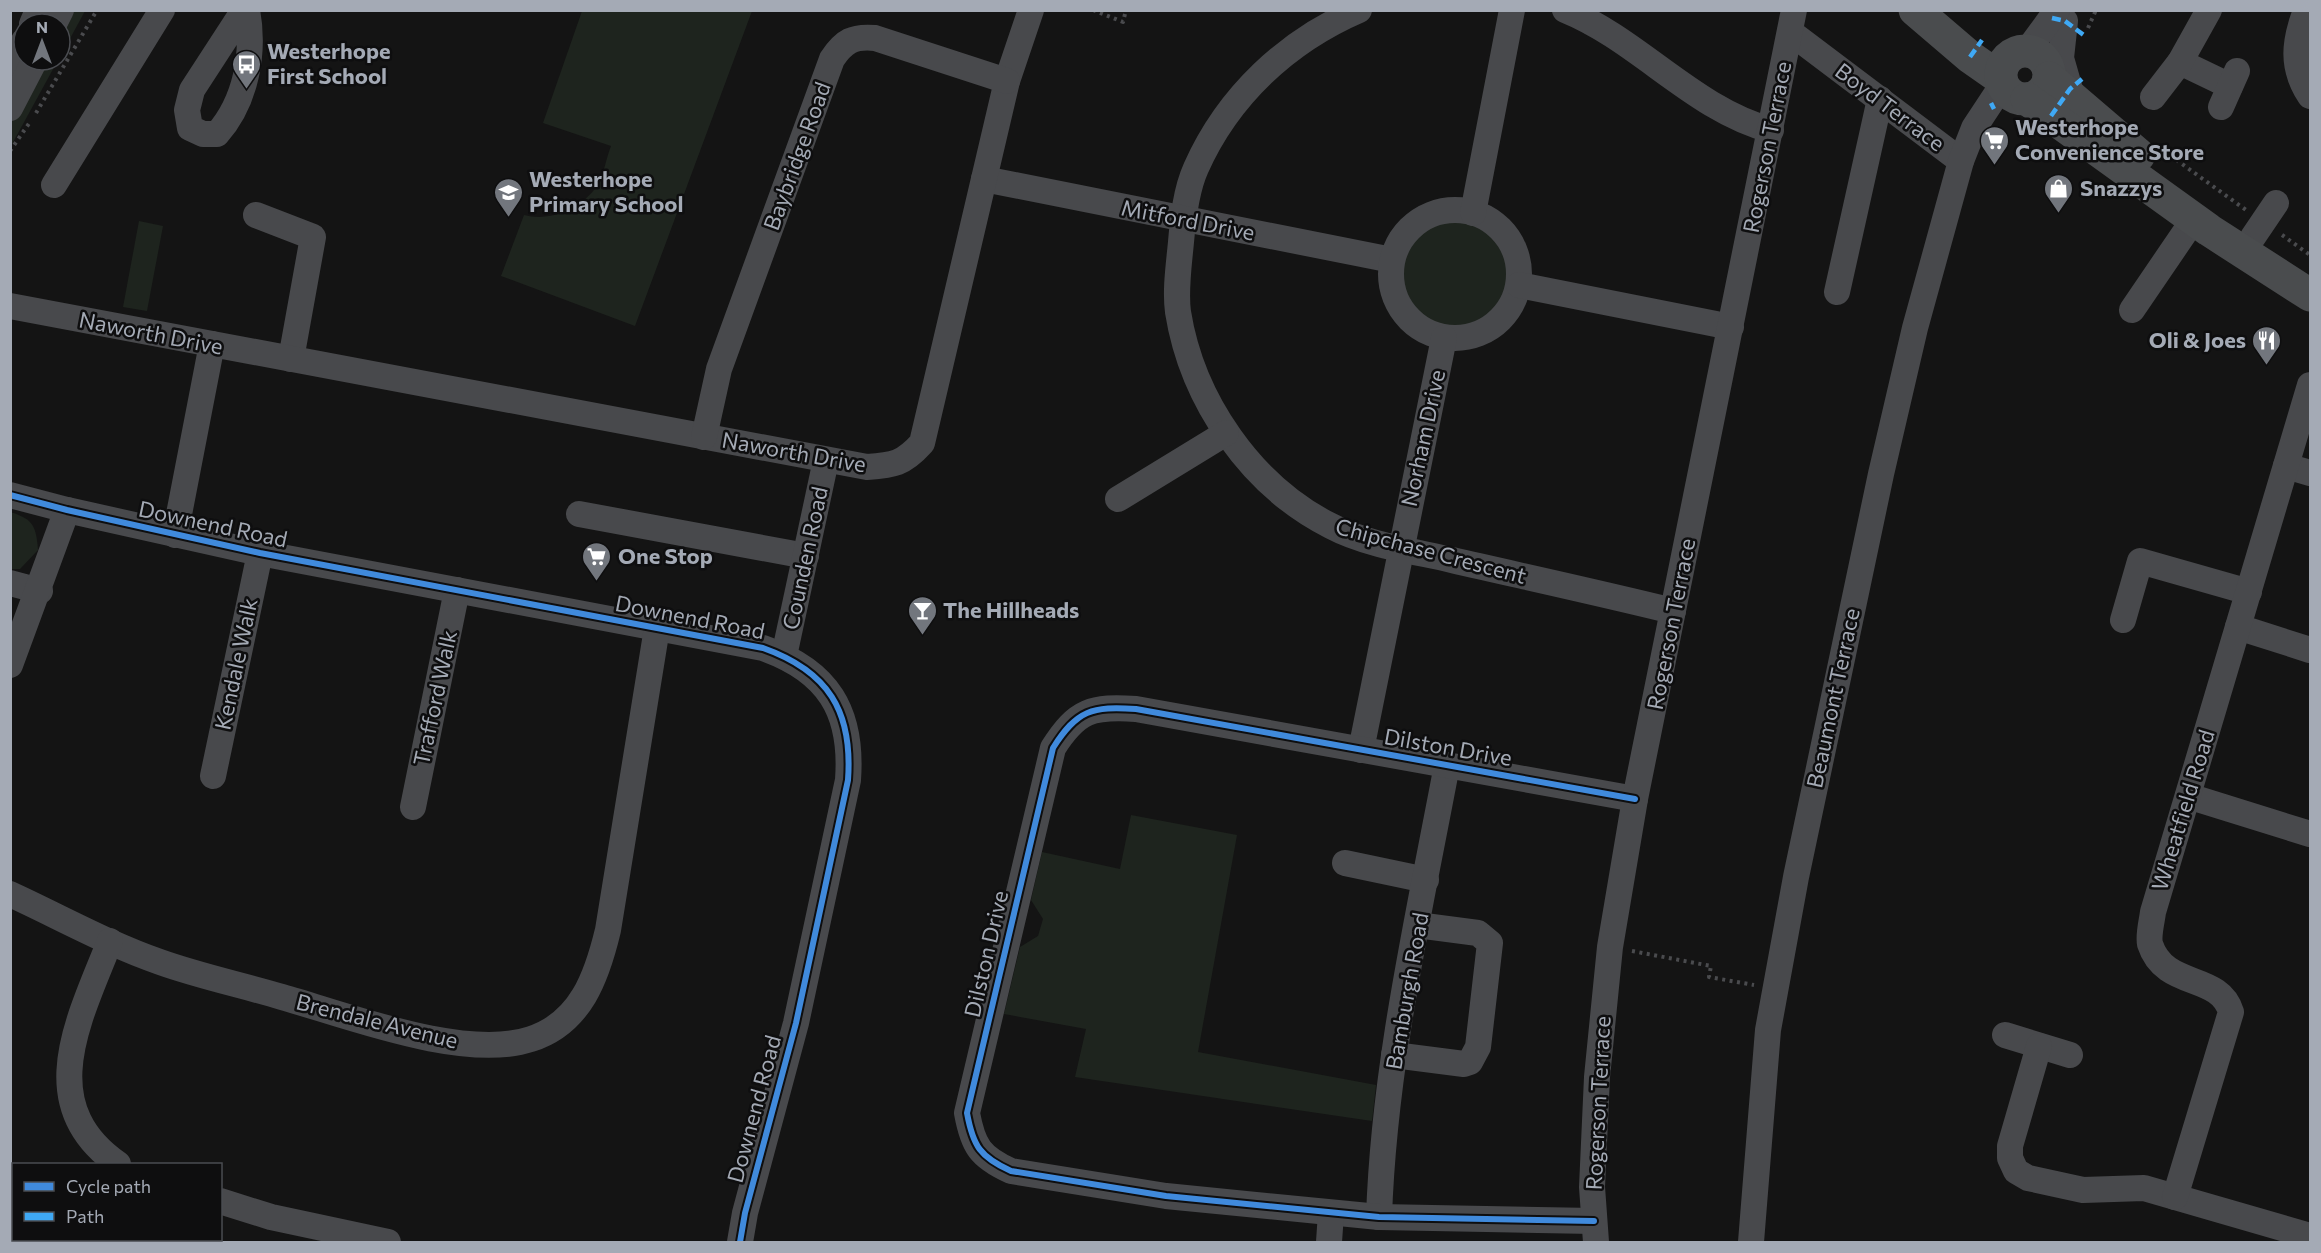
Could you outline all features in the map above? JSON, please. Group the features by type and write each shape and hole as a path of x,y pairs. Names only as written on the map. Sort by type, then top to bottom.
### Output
{"main road":[{"path":"1915,10 1970,57 2022,75 2073,100 2144,159 2264,221 2310,279"},
{"path":"1923,10 1982,40 2194,219 2310,295"}],"street":[{"path":"54,185 162,10"},
{"name":"Naworth Drive","path":"10,306 826,460 867,467 892,465 909,458 922,443 1007,81 1031,10"},
{"name":"Chipchase Crescent","path":"1359,10 1329,23 1295,45 1262,72 1238,101 1195,170 1183,219 1178,267 1178,310 1189,357 1208,403 1226,433 1276,488 1300,508 1332,527 1401,548 1673,611"},
{"path":"1473,213 1512,10"},
{"path":"2153,97 2180,62 2209,10"},
{"path":"2306,10 2296,35 2294,54 2300,75 2310,96"},
{"path":"1574,12 1743,122 1771,130"},
{"path":"2069,19 2061,58 2073,100"},
{"name":"Boyd Terrace","path":"1792,21 1880,99 1961,161 1974,128 2069,19"},
{"name":"Rogerson Terrace","path":"1595,1232 1592,1188 1597,1077 1610,947 1635,799 1792,21"},
{"name":"Baybridge Road","path":"704,437 719,369 832,59 843,43 857,36 875,38 1007,81"},
{"path":"2180,62 2229,88"},
{"path":"10,108 29,72"},
{"path":"1837,292 1880,99"},
{"name":"Beaumont Terrace","path":"1751,1242 1768,1030 1796,877 1881,474 1915,328 1961,161"},
{"name":"Mitford Drive","path":"984,179 1392,260"},
{"path":"1447,211 1473,213 1490,220 1504,232 1514,248 1519,266 1519,285 1510,308 1493,327 1470,337 1444,338 1420,329 1402,311 1392,287 1392,260 1402,237 1421,219 1447,211"},
{"path":"256,216 313,237 291,359"},
{"path":"2132,310 2194,219"},
{"path":"1519,285 1731,327"},
{"name":"Norham Drive","path":"1361,750 1444,338"},
{"path":"175,535 212,344"},
{"name":"Wheatfield Road","path":"2175,1197 2231,1012 2227,999 2217,990 2187,980 2165,968 2150,943 2153,912 2310,385"},
{"path":"1119,500 1226,433"},
{"name":"Counden Road","path":"784,656 826,460"},
{"path":"2286,466 2310,474"},
{"name":"Downend Road","path":"10,495 260,553 763,648 784,656 822,681 837,707 848,738 848,780 796,1023 745,1214 740,1242"},
{"path":"10,665 40,591 67,510"},
{"path":"579,514 806,556"},
{"name":"Kendale Walk","path":"213,776 260,553"},
{"path":"2123,620 2140,561 2249,592"},
{"path":"10,583 40,591"},
{"name":"Trafford Walk","path":"413,807 457,590"},
{"path":"2238,627 2310,650"},
{"name":"Brendale Avenue","path":"10,894 160,962 409,1033 493,1047 531,1039 555,1028 574,1011 589,992 599,965 608,930 657,628"},
{"name":"Dilston Drive","path":"1595,1232 1331,1213 1166,1196 1011,1171 990,1162 980,1151 970,1131 967,1113 1053,748 1066,727 1081,714 1105,707 1136,709 1635,799"},
{"name":"Bamburgh Road","path":"1379,1217 1381,1175 1394,1054 1447,765"},
{"path":"2188,796 2310,834"},
{"path":"1345,863 1426,880"},
{"path":"1394,1054 1464,1064 1470,1062 1478,1047 1490,943 1478,933 1418,925"},
{"path":"110,941 71,1045 69,1071 71,1097 80,1123 96,1149 117,1163"},
{"path":"2005,1035 2070,1054"},
{"path":"2039,1046 2010,1146 2010,1158 2016,1170 2028,1178 2083,1190 2144,1188 2310,1236"},
{"path":"222,1203 388,1242"},
{"path":"1329,1242 1331,1213"}],"path":[{"path":"10,151 97,10"},
{"path":"1093,10 1123,22 1126,10"},
{"path":"2069,19 2096,10"},
{"path":"2161,149 2310,255"},
{"path":"1610,947 1710,966 1709,977 1776,989"}],"shaded area":[{"path":"85,11 72,35 72,12 66,12"},
{"path":"582,11 752,11 635,326 501,276 524,215 544,217 554,215 582,201 597,186 611,146 543,123"},
{"path":"36,72 51,72 11,146 10,125"},
{"path":"139,221 163,226 147,311 123,307"},
{"path":"1456,221 1477,225 1494,237 1506,254 1510,275 1506,296 1494,313 1477,325 1456,329 1435,325 1418,313 1406,296 1402,275 1406,254 1418,237 1435,225"},
{"path":"10,512 29,521 36,535 38,550 20,569 11,569"},
{"path":"1131,815 1237,835 1198,1052 1376,1085 1372,1121 1075,1077 1086,1029 1004,1014 1020,947 1038,936 1043,919 1031,900 1042,852 1120,869"}],"marked path":[{"path":"2052,18 2065,21 2085,36"},
{"path":"1970,57 1982,40"},
{"path":"2051,116 2070,89 2082,79"},
{"path":"1991,103 1994,109"}],"cycle path":[{"path":"10,495 260,553 763,648 786,657 820,682 832,697 846,734 848,780 796,1023 745,1213 740,1242"},
{"path":"1594,1221 1379,1217 1166,1196 1011,1171 992,1161 980,1149 972,1134 967,1113 1053,748 1070,725 1087,713 1108,708 1136,709 1635,799"}],"place":[{"name":"Westerhope First School","path":"246,90"},
{"name":"Westerhope Convenience Store","path":"1994,166"},
{"name":"Snazzys","path":"2059,214"},
{"name":"Westerhope Primary School","path":"508,218"},
{"name":"Oli & Joes","path":"2267,366"},
{"name":"One Stop","path":"597,582"},
{"name":"The Hillheads","path":"922,636"}]}
